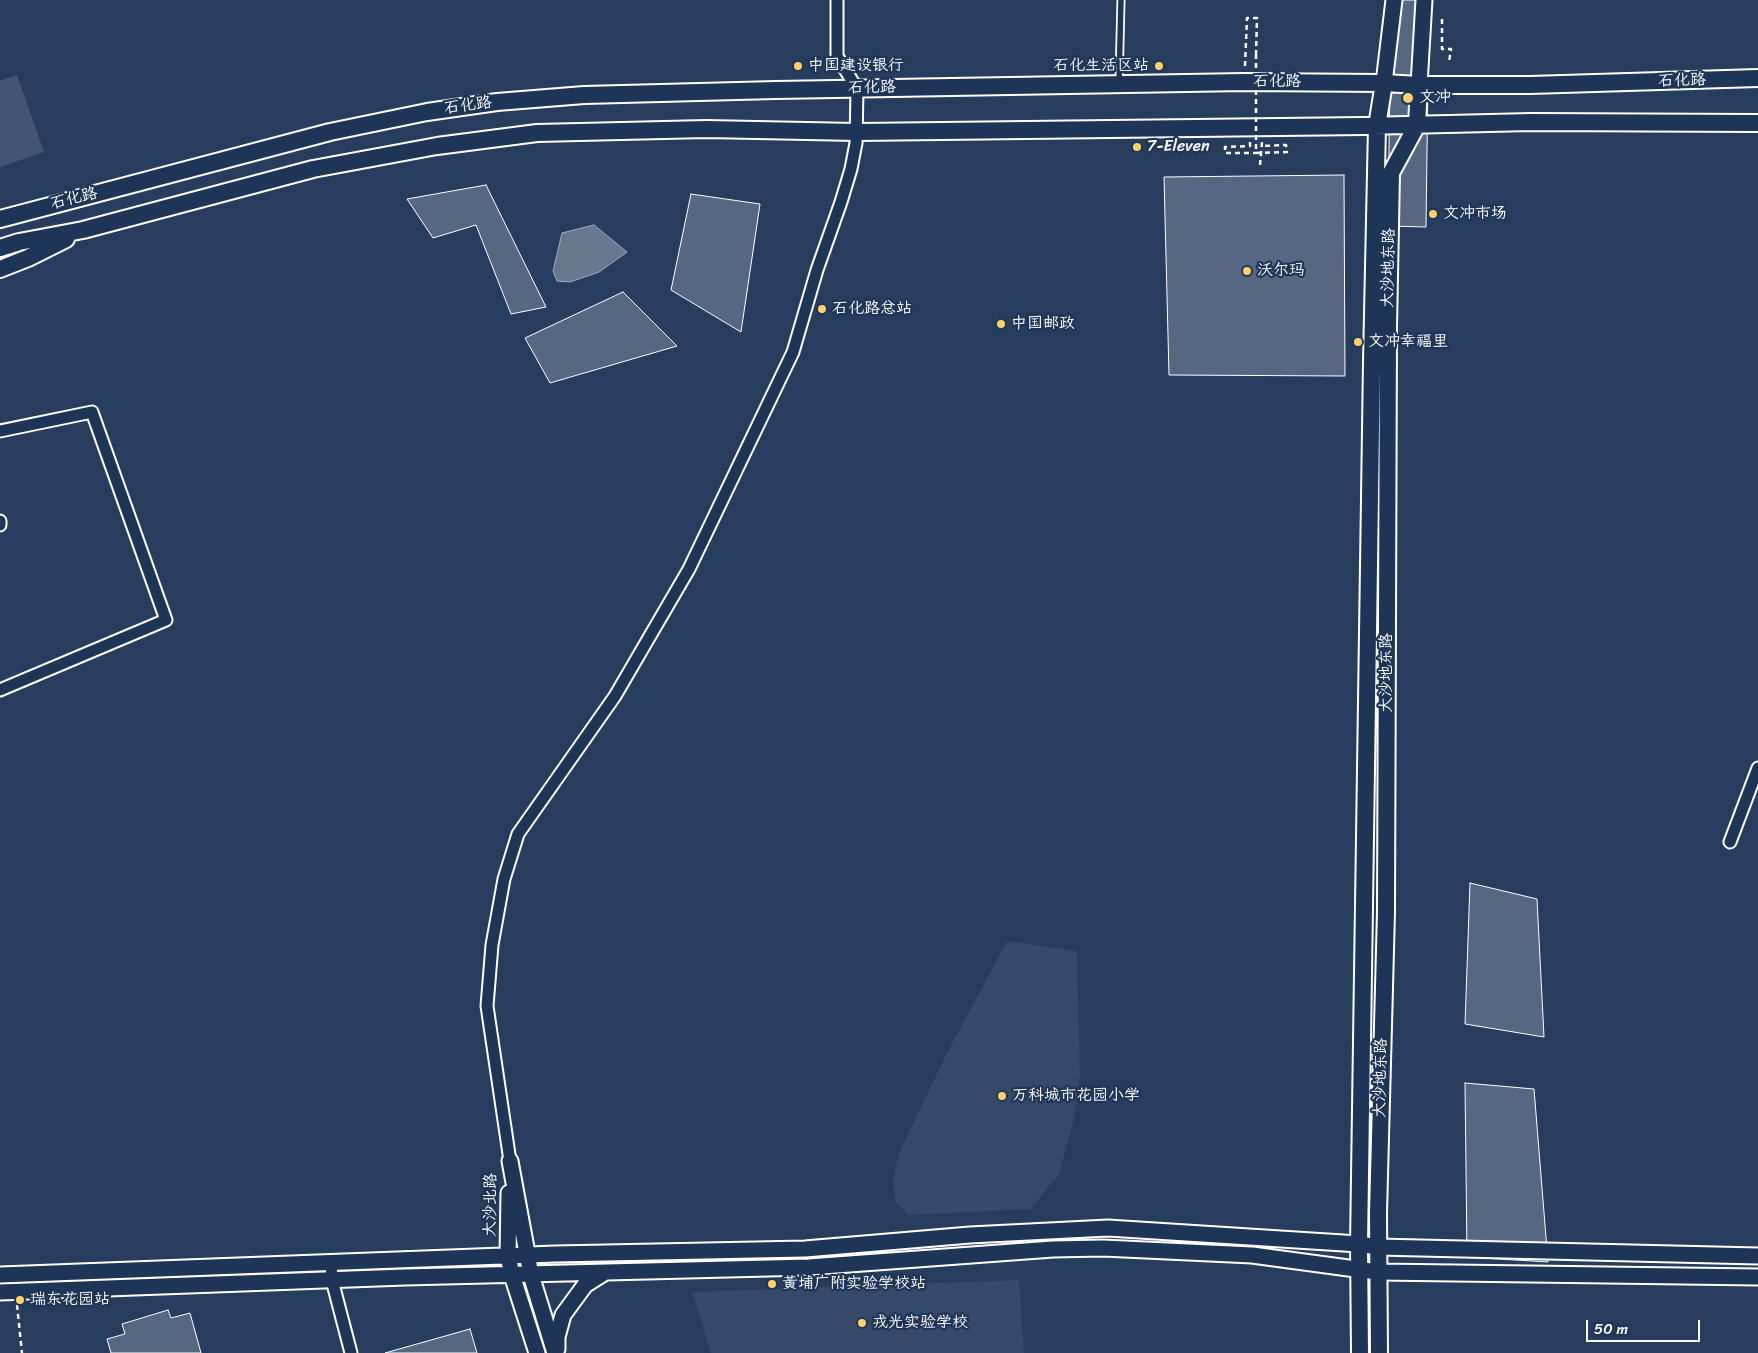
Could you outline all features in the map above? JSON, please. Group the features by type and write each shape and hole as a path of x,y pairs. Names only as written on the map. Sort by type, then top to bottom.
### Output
{"main road":[{"name":"石化路","path":"0,219 330,132 427,112 497,102 584,95 1260,82 1530,86 1758,78"},
{"name":"大沙地东路","path":"1360,1353 1359,1244 1371,389 1377,126 1384,83"},
{"name":"大沙地东路","path":"1379,1353 1378,1247 1386,893 1388,328 1392,173 1418,125 1419,85"},
{"name":"石化路","path":"0,248 20,242 83,230 313,169 437,146 537,133 696,129 857,132 1377,126 1531,122 1758,123"},
{"path":"0,269 28,258 83,230"}],"street":[{"path":"510,1161 487,1006 492,945 504,879 518,834 616,696 688,569 793,352 817,270 851,169 857,132 857,89 837,56 837,0"},
{"name":"大沙地东路","path":"1384,83 1394,0"},
{"name":"大沙地东路","path":"1419,85 1424,0"},
{"path":"0,431 92,412 166,620 0,690"},
{"path":"1730,842 1758,768"},
{"name":"大沙北路","path":"510,1161 531,1275 556,1353"},
{"name":"大沙北路","path":"510,1161 508,1256 512,1275 537,1353"},
{"path":"0,1275 332,1261 805,1249 970,1235 1108,1228 1359,1244 1378,1247 1758,1256"},
{"path":"0,1292 332,1280 809,1267 1044,1250 1103,1248 1252,1255 1378,1272 1758,1278"},
{"path":"332,1261 332,1280 351,1353"},
{"path":"556,1353 557,1337 563,1315 585,1285 606,1272"}],"lane":[{"path":"1118,84 1121,0"}],"path":[{"path":"1244,66 1246,18 1257,18 1256,153"},
{"path":"1442,19 1442,49 1451,49 1449,62"},
{"path":"1250,146 1225,147 1225,153 1256,153 1287,152 1286,145 1262,146 1260,165"},
{"path":"15,1291 22,1353"}],"shaded area":[{"path":"17,75 44,152 0,167 0,81"},
{"path":"594,225 627,252 599,272 570,282 557,281 553,271 562,233"},
{"name":"万科城市花园小学","path":"1007,941 1077,951 1080,1074 1074,1119 1059,1174 1031,1209 908,1215 895,1201 893,1179 899,1153 947,1053"},
{"name":"戎光实验学校","path":"1019,1280 1024,1353 711,1353 692,1292"}],"building":[{"name":"文冲","path":"1391,0 1429,0 1426,227 1388,226"},
{"path":"1344,175 1345,376 1169,375 1164,177"},
{"path":"486,185 546,307 511,314 476,225 433,238 407,199"},
{"path":"691,194 760,204 741,332 671,290"},
{"path":"623,292 677,346 550,383 525,338"},
{"path":"1470,883 1537,899 1544,1037 1465,1024"},
{"path":"1465,1083 1534,1089 1548,1262 1467,1257"},
{"path":"168,1310 171,1318 190,1313 201,1353 111,1353 107,1339 125,1334 122,1324"},
{"path":"470,1329 477,1353 385,1353"}],"place":[{"name":"中国建设银行","path":"798,66"},
{"name":"石化生活区站","path":"1159,66"},
{"name":"文冲","path":"1408,98"},
{"name":"7-Eleven","path":"1137,147"},
{"name":"文冲市场","path":"1433,214"},
{"name":"沃尔玛","path":"1247,271"},
{"name":"石化路总站","path":"822,309"},
{"name":"中国邮政","path":"1001,324"},
{"name":"文冲幸福里","path":"1358,342"},
{"name":"万科城市花园小学","path":"1002,1096"},
{"name":"黄埔广附实验学校站","path":"772,1284"},
{"name":"瑞东花园站","path":"20,1300"},
{"name":"戎光实验学校","path":"862,1323"}]}
